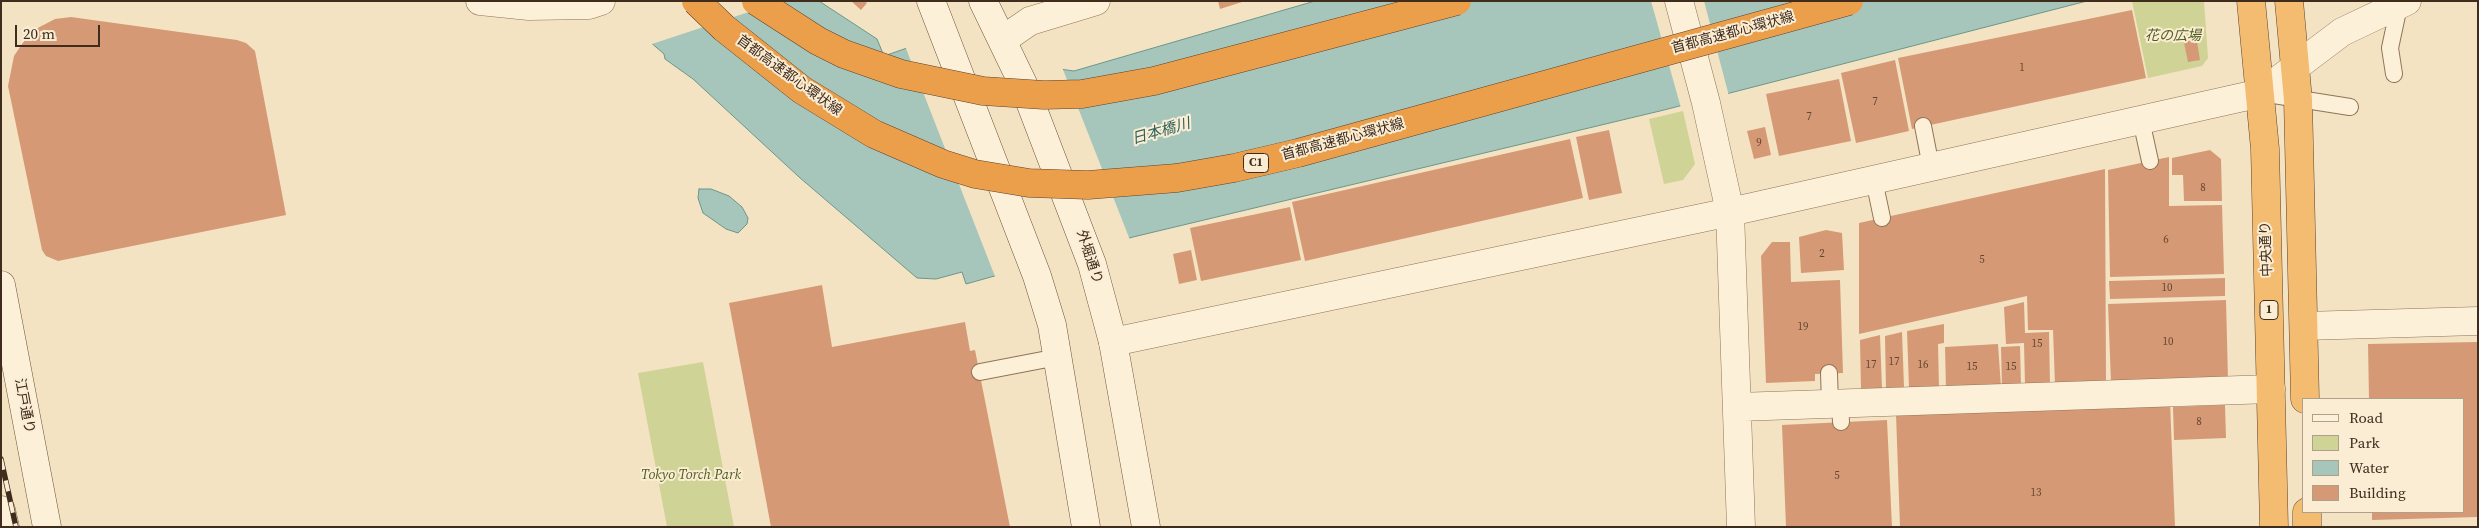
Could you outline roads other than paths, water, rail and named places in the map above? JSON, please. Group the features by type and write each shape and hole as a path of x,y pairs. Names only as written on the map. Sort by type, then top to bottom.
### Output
{"highway":[{"name":"首都高速都心環状線","path":"696,1 731,34 802,90 874,134 943,164 976,174 1029,183 1088,185 1177,178 1234,168 1298,153 1849,1"},
{"path":"756,1 818,42 886,69 931,82 983,92 1044,95 1082,94 1154,81 1457,1"},
{"name":"中央通り","path":"2250,1 2261,93 2265,148 2274,527"},
{"path":"2289,1 2298,100 2305,398"},
{"path":"2307,513 2307,527"}],"street":[{"path":"480,1 529,6 595,3"},
{"name":"外堀通り","path":"983,1 1004,39 1024,86 1092,264 1113,342 1146,527"},
{"path":"1004,39 1030,21 1096,1"},
{"path":"1679,1 1706,103 1730,212 1741,527"},
{"path":"932,2 1037,276 1052,325 1086,527"},
{"path":"1113,342 1730,212 2261,93 2342,32 2403,4"},
{"name":"江戸通り","path":"1,285 47,527"},
{"path":"2304,326 2478,321"},
{"path":"1737,407 1837,410 1946,406 2092,389 2271,389"},
{"path":"1,510 5,527"}],"lane":[{"path":"2394,74 2390,48 2403,4"},
{"path":"2261,93 2350,107"},
{"path":"2141,120 2150,161"},
{"path":"1922,126 1931,167"},
{"path":"1874,180 1882,218"},
{"path":"980,372 1058,357"},
{"path":"1829,373 1837,410"}],"water":[{"name":"日本橋川","path":"603,1 819,1 877,39 884,56 907,48 1074,71 1315,1 2087,1 1664,110 1133,237 966,284 962,272 936,279 917,278 799,177 693,79 665,59 664,54"},
{"path":"699,189 711,189 729,196 742,207 748,218 747,224 738,233 726,229 703,213 698,198"}],"railway":[{"path":"1,459 16,527"}],"park label":[{"name":"花の広場","path":"2173,36"},
{"name":"Tokyo Torch Park","path":"691,475"}]}
